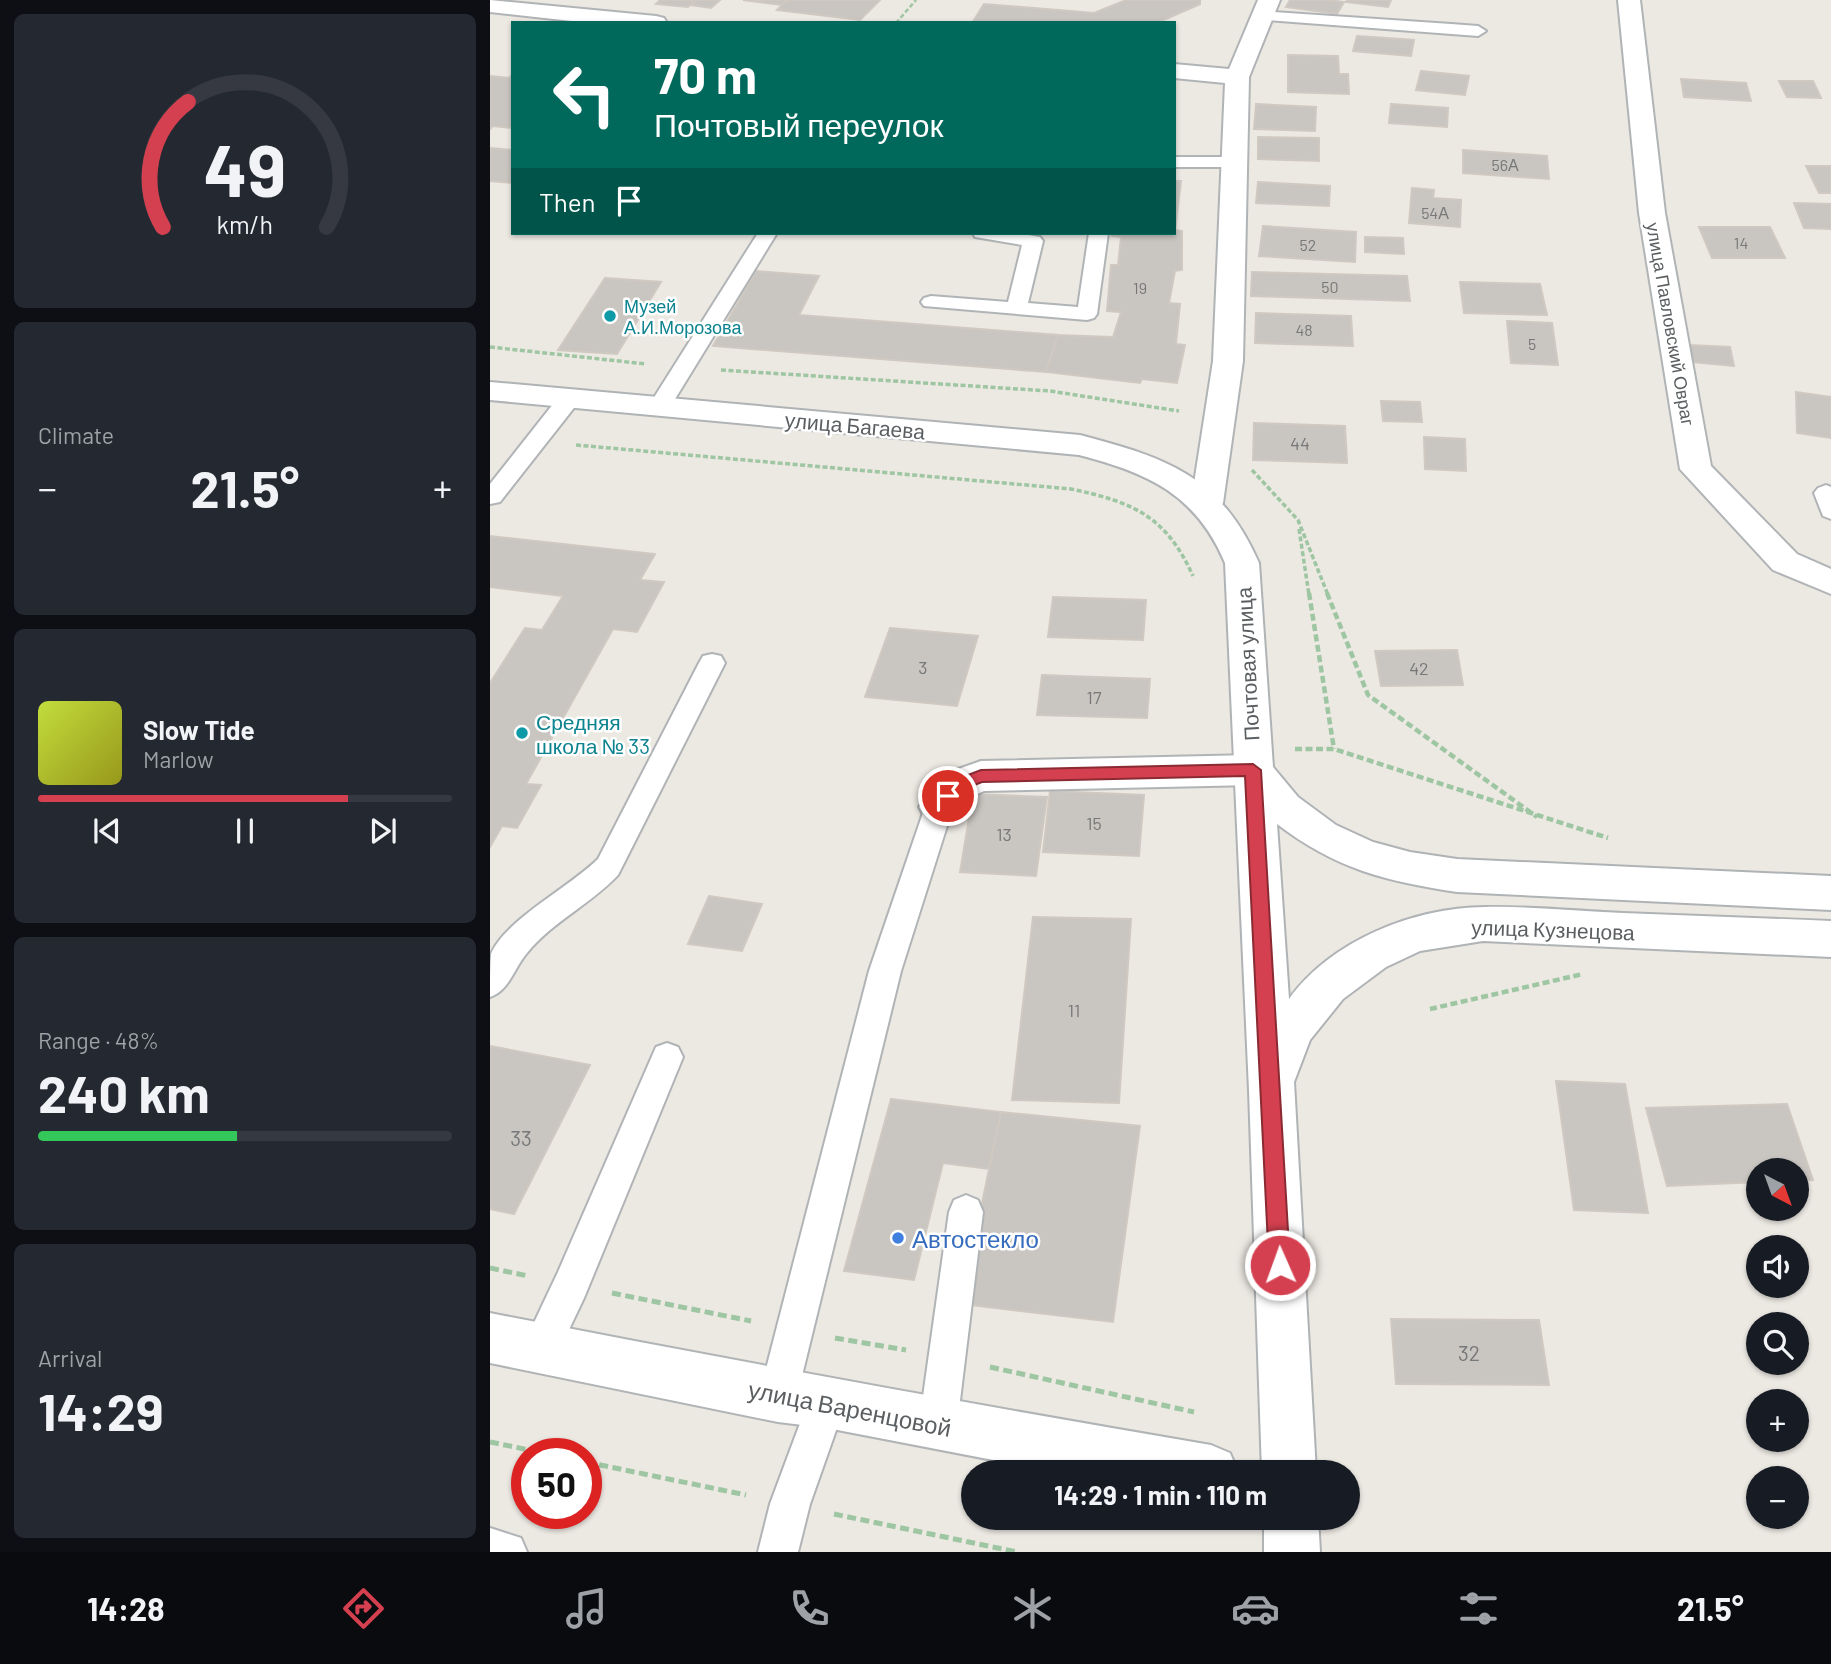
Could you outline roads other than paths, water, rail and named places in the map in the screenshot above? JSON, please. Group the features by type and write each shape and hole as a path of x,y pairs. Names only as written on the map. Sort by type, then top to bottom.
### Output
{"street":[{"name":"улица Павловский Овраг","path":"1629,0 1652,213 1696,469 1785,562 1831,582"},
{"path":"490,6 636,21"},
{"path":"1207,503 1228,361 1237,77 1264,8"},
{"path":"1176,71 1237,77"},
{"name":"улица Багаева","path":"490,391 1080,445 1151,466 1181,483 1207,503"},
{"name":"Почтовая улица","path":"1207,503 1223,521 1235,541 1242,563 1272,1090 1288,1460"},
{"path":"939,807 958,785 981,776 1253,770 1269,796 1310,828 1359,854 1417,871 1466,876 1831,893"},
{"name":"улица Кузнецова","path":"1272,1090 1278,1061 1292,1031 1310,1005 1332,982 1358,962 1417,935 1483,924 1831,939"},
{"name":"улица Варенцовой","path":"490,1338 939,1425 1142,1460"},
{"path":"1291,1530 1292,1552"}],"lane":[{"path":"1264,8 1351,24 1418,25 1478,31"},
{"path":"1176,162 1235,162"},
{"path":"659,407 766,235"},
{"path":"995,235 1033,241 1016,310"},
{"path":"931,302 1087,314 1099,235"},
{"path":"492,497 569,399"},
{"path":"490,984 506,956 525,934 588,890 608,867 712,663"},
{"path":"778,1552 790,1504 802,1399 795,1331 885,971 939,807"},
{"path":"541,1348 667,1057"},
{"path":"939,1425 966,1212"},
{"path":"490,1548 507,1552"}],"place":[{"name":"Музей А.И.Морозова","path":"610,316"},
{"name":"Средняя школа № 33","path":"522,733"},
{"name":"Автостекло","path":"898,1238"}]}
